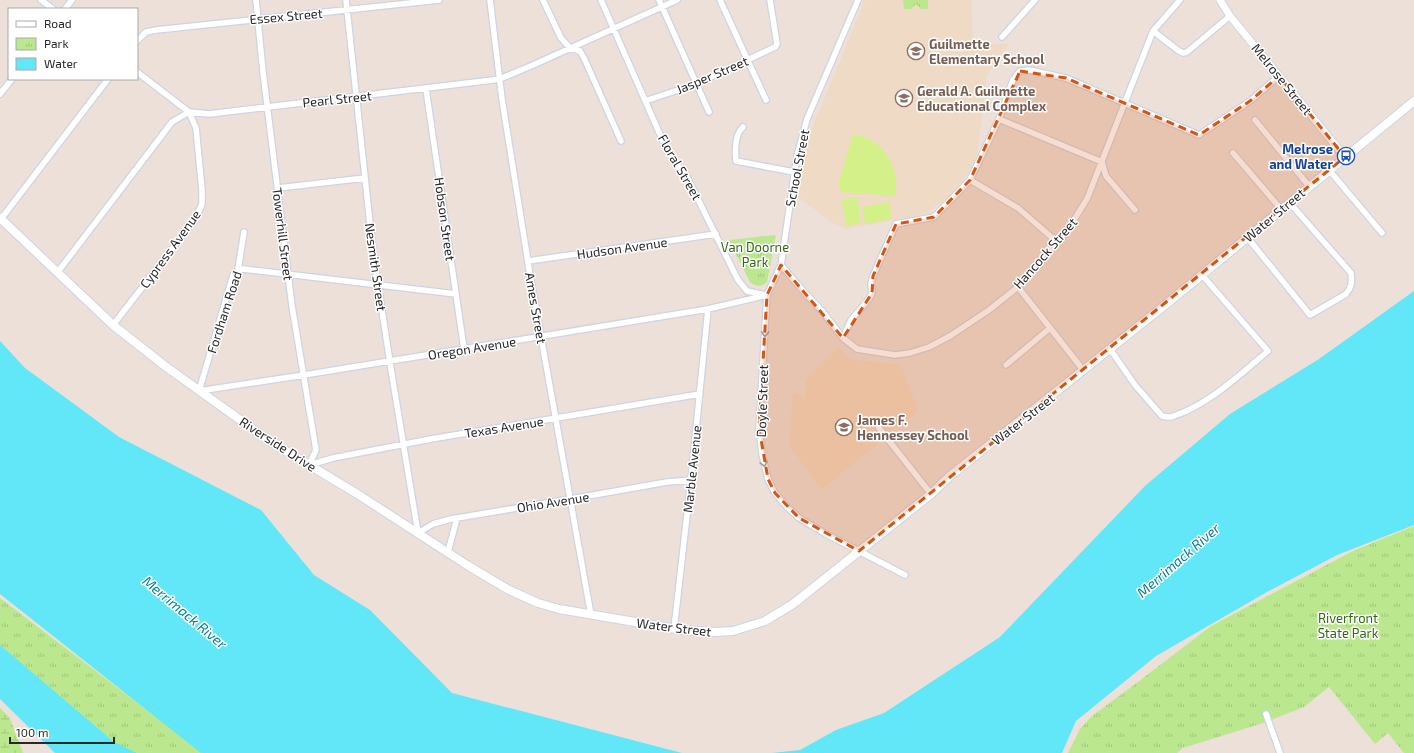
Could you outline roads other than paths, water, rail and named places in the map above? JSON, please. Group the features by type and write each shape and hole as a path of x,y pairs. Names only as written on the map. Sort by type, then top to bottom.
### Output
{"main road":[{"name":"Water Street","path":"591,615 674,629 716,632 733,630 765,621 793,604 931,494 950,476 1084,371 1414,101"},
{"name":"Riverside Drive","path":"1,219 113,325 154,357 271,442 509,590 538,603 559,609 591,615"}],"street":[{"path":"41,0 52,8"},
{"path":"66,8 72,0"},
{"name":"Towerhill Street","path":"256,0 292,306 316,450 309,465"},
{"name":"Nesmith Street","path":"346,0 378,285 418,533"},
{"name":"Essex Street","path":"138,40 146,32 156,30 347,11 439,0"},
{"name":"Ames Street","path":"490,0 499,79 528,261 569,499 591,615"},
{"path":"543,0 561,38 570,48 580,51 584,58 621,140"},
{"name":"Floral Street","path":"601,0 665,146 675,163 686,174 738,280 747,291 767,295"},
{"path":"659,0 708,112"},
{"name":"Pearl Street","path":"189,112 209,114 499,79 677,0"},
{"path":"720,0 766,100"},
{"name":"Jasper Street","path":"645,100 696,84 777,45 770,0"},
{"name":"School Street","path":"767,295 781,265 794,172 807,119 858,0"},
{"path":"1002,36 1035,0"},
{"name":"Hancock Street","path":"781,265 822,311 843,338 856,349 895,355 910,353 929,347 950,336 989,310 1018,286 1067,231 1087,199 1153,31 1180,0"},
{"name":"Melrose Street","path":"1220,0 1230,16 1345,156"},
{"path":"1153,31 1183,53 1188,52 1230,16"},
{"path":"843,338 852,320 872,293 871,284 873,276 896,224 934,217 970,180 999,119 1014,80 1020,70 1029,70 1066,78 1199,135 1250,101 1279,76"},
{"path":"57,273 172,122 189,112 138,73"},
{"path":"0,94 11,80"},
{"path":"1,219 107,80"},
{"name":"Hobson Street","path":"426,89 464,349"},
{"name":"Cypress Avenue","path":"113,325 190,226 198,215 202,204 196,128 189,112"},
{"path":"999,119 1102,162 1106,176 1135,210"},
{"path":"1255,120 1309,186"},
{"path":"743,127 739,130 735,154 736,161 794,172"},
{"path":"1233,153 1281,209"},
{"path":"1329,170 1382,233"},
{"path":"278,188 365,178"},
{"path":"970,180 1017,208 1057,242"},
{"path":"1247,237 1310,315 1346,294 1350,290 1352,284 1351,273 1289,202"},
{"name":"Fordham Road","path":"199,390 233,275 238,270 244,232"},
{"name":"Hudson Avenue","path":"528,261 716,234"},
{"path":"238,270 243,269 456,294"},
{"path":"1110,349 1135,385 1162,416 1173,417 1216,393 1268,351 1202,275"},
{"path":"1018,286 1084,371"},
{"name":"Oregon Avenue","path":"199,390 304,375 708,310 767,295"},
{"name":"Doyle Street","path":"767,295 759,428 762,454 768,479 775,493 799,518 826,534 905,575"},
{"name":"Marble Avenue","path":"674,629 708,310"},
{"path":"1006,365 1050,328"},
{"name":"Texas Avenue","path":"309,465 333,458 403,444 700,394"},
{"path":"879,428 931,494"},
{"name":"Ohio Avenue","path":"418,533 433,524 457,518 667,482 691,480"},
{"path":"448,552 457,518"},
{"path":"1266,714 1280,753"}],"water":[{"name":"Merrimack River","path":"1414,291 1414,525 1337,555 1267,592 1156,656 1076,721 1062,753 772,753 800,750 836,730 884,713 1000,637 1145,486 1230,414 1319,359"},
{"name":"Merrimack River","path":"0,341 25,368 119,437 261,510 314,575 370,610 452,693 682,753 201,753 0,594"},
{"path":"0,645 114,742 137,753 55,753 0,699"}],"place":[{"name":"Guilmette Elementary School","path":"916,51"},
{"name":"Gerald A. Guilmette Educational Complex","path":"904,98"},
{"name":"Melrose and Water","path":"1346,156"},
{"name":"James F. Hennessey School","path":"844,427"}],"park label":[{"name":"Van Doorne Park","path":"755,254"},
{"name":"Riverfront State Park","path":"1348,626"}]}
